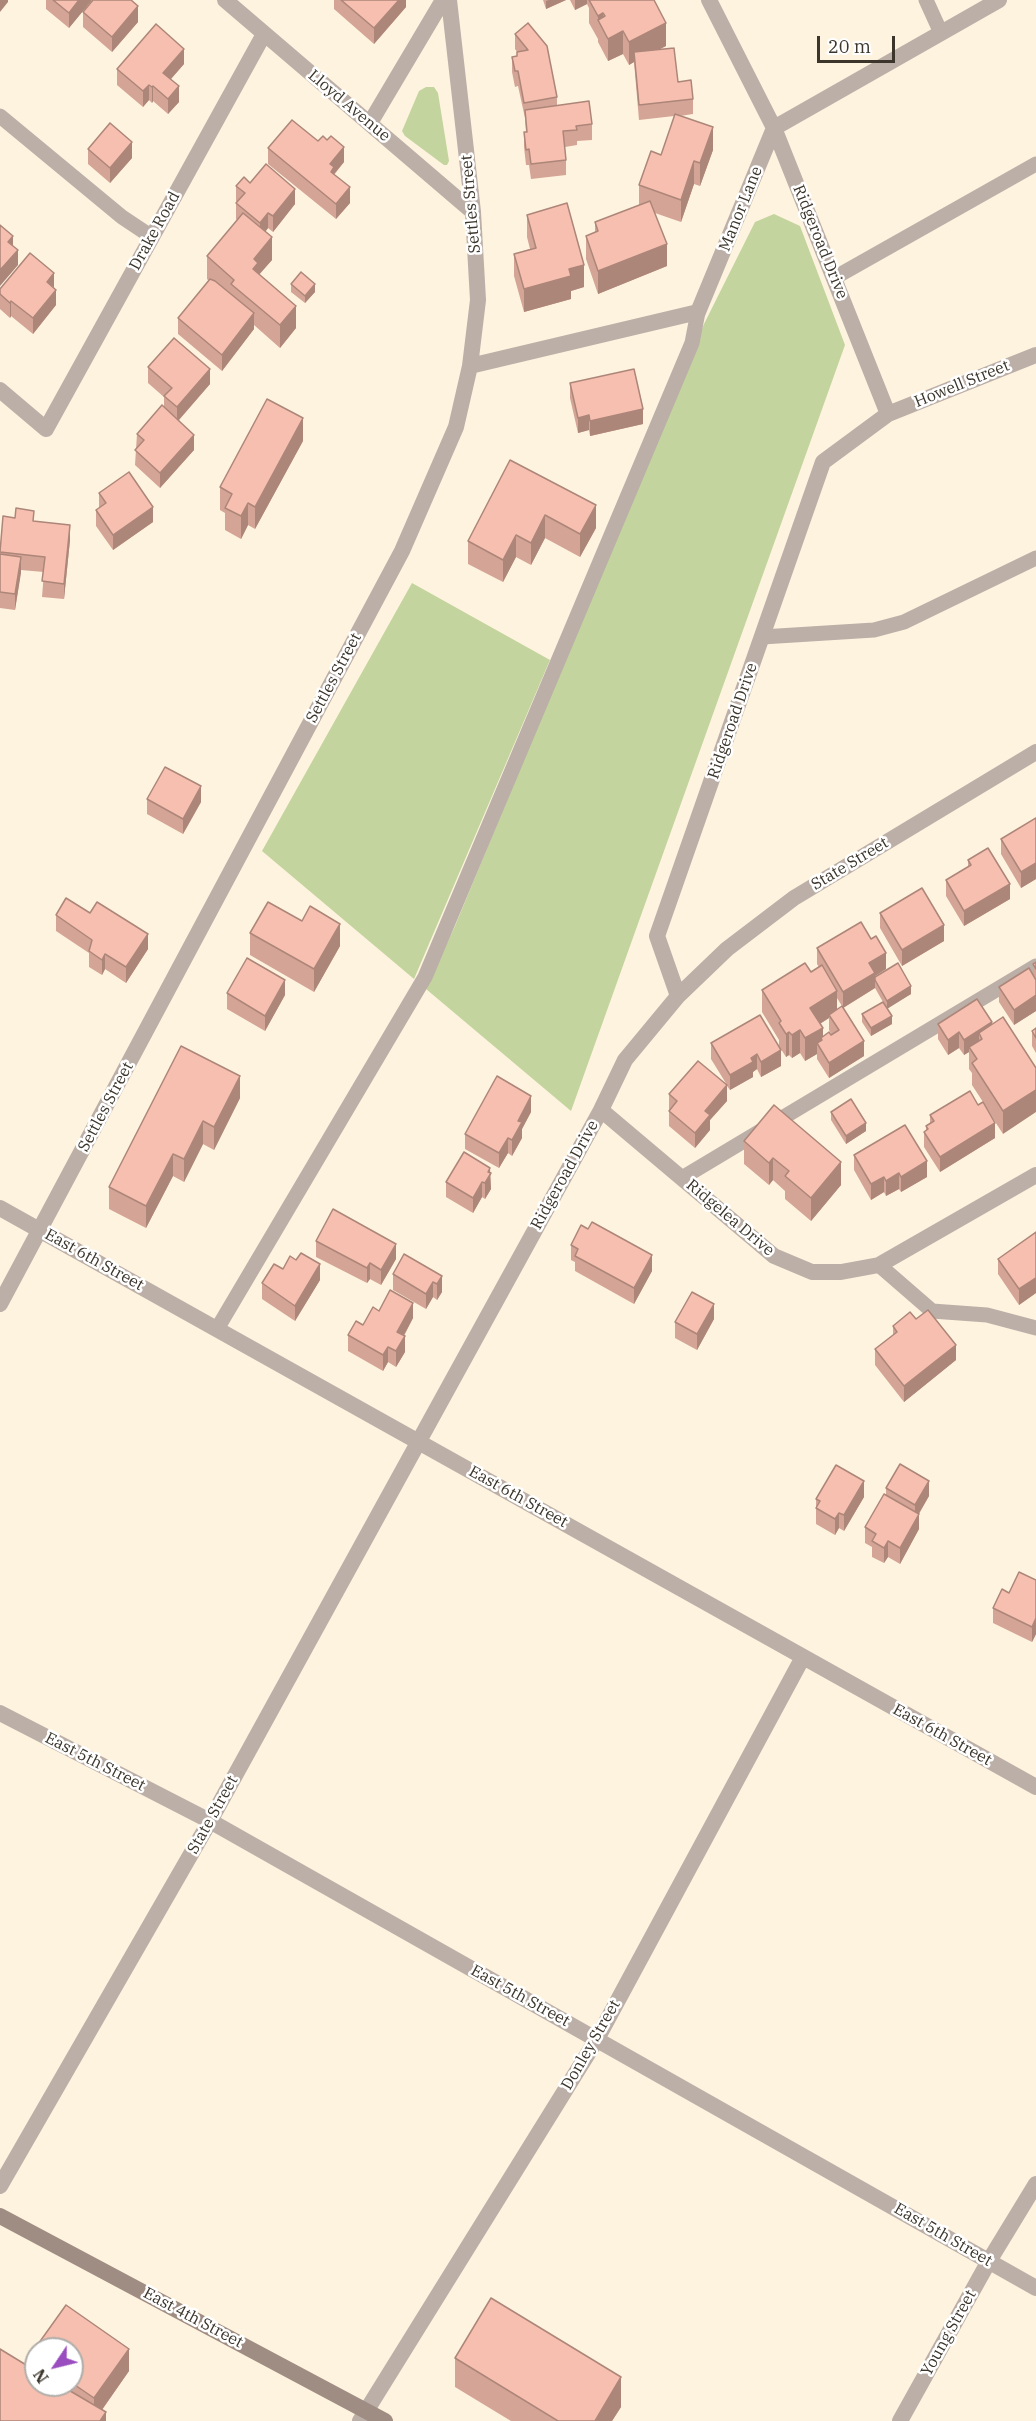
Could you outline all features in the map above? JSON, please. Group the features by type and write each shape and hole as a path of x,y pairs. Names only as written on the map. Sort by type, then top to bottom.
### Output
{"main road":[{"name":"East 4th Street","path":"0,2216 363,2415 385,2421"}],"street":[{"name":"Lloyd Avenue","path":"225,0 473,212"},
{"path":"370,123 443,0"},
{"name":"Settles Street","path":"0,1304 402,551 456,427 470,366 478,300 473,212 449,0"},
{"name":"Ridgeroad Drive","path":"419,1441 601,1110 625,1060 678,996 657,936 824,462 888,414 774,128 709,0"},
{"path":"774,128 999,0"},
{"name":"Drake Road","path":"0,390 46,429 264,34"},
{"name":"Manor Lane","path":"698,312 774,128"},
{"path":"470,366 698,312"},
{"name":"Howell Street","path":"888,414 1036,355"},
{"name":"State Street","path":"678,996 727,949 794,898 1036,752"},
{"name":"Ridgelea Drive","path":"601,1110 774,1256 812,1272 841,1272 879,1265 1036,1174"},
{"name":"East 6th Street","path":"0,1208 1036,1787"},
{"name":"State Street","path":"0,2186 210,1821 419,1441"},
{"name":"Donley Street","path":"363,2415 597,2039 803,1658"},
{"name":"East 5th Street","path":"0,1713 210,1821 1036,2288"},
{"name":"Young Street","path":"900,2421 989,2261 1036,2184"}],"lane":[{"path":"926,0 941,33"},
{"path":"0,116 122,217 152,237"},
{"path":"834,278 1036,164"},
{"path":"217,1329 425,977 692,343 698,312"},
{"path":"762,637 874,630 904,622 1036,558"},
{"path":"682,1178 1036,966"},
{"path":"879,1265 932,1311 987,1315 1036,1328"}],"green space":[{"path":"426,87 434,87 438,93 449,161 447,165 405,136 402,131 419,91"},
{"path":"774,214 800,226 845,345 571,1111 426,989 455,926 704,324 755,222"},
{"path":"412,583 550,660 414,979 262,851"}],"building":[{"path":"53,0 79,0 69,13"},
{"path":"93,0 131,0 138,6 112,37 83,12"},
{"path":"341,0 399,0 374,28"},
{"path":"589,0 654,0 666,23 629,42 623,31 608,39 598,20 605,16 603,13 598,16"},
{"path":"528,23 547,46 557,97 524,103 518,71 515,71 512,57 517,56 517,52 528,50 515,34"},
{"path":"156,24 184,49 163,73 179,86 168,99 153,86 149,85 143,91 117,69"},
{"path":"674,48 678,82 691,80 693,99 639,105 634,52"},
{"path":"589,101 592,124 576,126 577,130 563,131 566,160 531,164 529,149 526,150 524,132 527,132 525,110"},
{"path":"675,114 713,127 700,163 694,161 681,200 639,185 651,151 661,155"},
{"path":"292,120 318,141 323,136 327,140 331,136 344,147 330,164 334,167 331,172 350,187 336,204 268,148"},
{"path":"110,123 132,142 110,168 88,149"},
{"path":"266,164 295,189 273,216 268,213 260,223 236,203 245,193 236,186 244,177 250,183"},
{"path":"650,201 667,244 598,271 586,236 598,231 595,222"},
{"path":"567,203 584,265 569,269 571,276 524,289 514,254 536,248 527,215"},
{"path":"243,213 272,237 254,259 258,263 253,269 296,306 280,325 231,284 234,280 207,256"},
{"path":"0,225 13,236 8,242 18,250 0,270"},
{"path":"30,253 54,273 47,282 56,290 33,318 0,294 0,289"},
{"path":"301,272 315,284 305,296 291,284"},
{"path":"210,279 254,313 222,355 178,318"},
{"path":"174,338 210,369 177,407 164,396 172,388 148,367"},
{"path":"634,369 643,409 590,421 589,415 578,418 570,383"},
{"path":"267,399 303,418 255,507 248,503 241,516 225,508 232,494 220,487"},
{"path":"162,405 194,435 160,473 135,450 144,440 137,434"},
{"path":"510,460 596,505 580,534 545,515 531,543 516,535 503,560 468,541"},
{"path":"129,472 153,507 113,535 96,510 106,503 99,493"},
{"path":"16,508 34,511 33,521 70,525 64,584 42,581 45,557 0,552 3,516 15,518"},
{"path":"0,554 21,557 15,594 0,592"},
{"path":"165,767 201,786 183,819 147,799"},
{"path":"1036,818 1036,863 1021,872 1001,839"},
{"path":"988,848 1010,884 964,911 946,880 971,865 968,860"},
{"path":"922,888 944,925 902,950 880,913"},
{"path":"66,898 90,913 97,902 148,934 126,967 105,954 102,960 89,951 92,940 56,915"},
{"path":"268,902 302,921 310,906 340,924 314,969 250,933"},
{"path":"861,922 871,939 876,936 886,953 869,963 875,973 843,992 817,948"},
{"path":"247,958 285,980 265,1016 227,993"},
{"path":"805,963 811,972 822,965 837,991 810,1008 823,1028 805,1038 800,1030 792,1035 789,1032 786,1034 779,1023 781,1021 762,990"},
{"path":"898,963 911,986 887,1001 875,977"},
{"path":"1029,968 1036,980 1036,995 1014,1010 999,987"},
{"path":"977,999 992,1022 964,1040 959,1032 948,1040 938,1024"},
{"path":"883,1002 892,1016 871,1028 862,1014"},
{"path":"842,1006 864,1041 829,1063 817,1043 829,1032 831,1035 839,1030 829,1015"},
{"path":"760,1015 781,1050 761,1062 757,1054 751,1058 753,1062 730,1075 711,1043"},
{"path":"1003,1017 1036,1068 1036,1090 1003,1111 972,1063 977,1059 969,1047 982,1039 979,1033"},
{"path":"181,1046 240,1076 214,1127 203,1121 184,1159 173,1154 146,1206 109,1187"},
{"path":"698,1061 727,1085 705,1111 710,1115 695,1133 669,1111 677,1101 669,1094"},
{"path":"497,1076 531,1096 518,1121 522,1122 512,1140 508,1138 499,1153 465,1134"},
{"path":"970,1091 978,1105 983,1102 995,1123 940,1157 924,1132 928,1129 926,1126 934,1121 930,1115"},
{"path":"851,1099 866,1123 846,1136 831,1112"},
{"path":"774,1105 841,1162 811,1198 785,1176 789,1171 773,1158 769,1163 744,1141"},
{"path":"905,1125 927,1161 901,1177 899,1173 886,1181 884,1177 871,1184 854,1155"},
{"path":"464,1152 490,1168 488,1172 491,1173 485,1183 482,1182 473,1198 446,1182"},
{"path":"333,1209 396,1244 381,1270 370,1263 367,1268 316,1241"},
{"path":"592,1222 652,1255 634,1288 575,1256 578,1249 571,1245 581,1225 588,1229"},
{"path":"1036,1232 1036,1278 1019,1289 998,1259"},
{"path":"301,1253 320,1264 295,1306 262,1283 274,1264 283,1269 290,1256 296,1260"},
{"path":"404,1254 442,1276 437,1284 433,1282 426,1294 393,1274"},
{"path":"390,1290 413,1303 397,1332 405,1336 396,1351 388,1347 383,1355 348,1335 356,1321 363,1325 373,1307 379,1311"},
{"path":"692,1292 714,1304 697,1334 675,1322"},
{"path":"928,1310 956,1345 904,1386 875,1349 897,1332 893,1326 910,1312 916,1319"},
{"path":"900,1464 929,1481 915,1505 886,1488"},
{"path":"836,1465 864,1481 844,1515 839,1513 835,1519 816,1508 820,1501 816,1499"},
{"path":"884,1494 919,1514 900,1548 888,1541 884,1548 872,1541 876,1534 865,1527"},
{"path":"1019,1572 1036,1580 1036,1618 1032,1627 993,1608 1002,1589 1009,1593"},
{"path":"491,2298 621,2377 595,2421 558,2421 455,2358"},
{"path":"66,2305 129,2349 94,2398 84,2391 84,2337 43,2337"},
{"path":"0,2349 24,2364 24,2397 80,2397 106,2412 100,2421 0,2421"}]}
